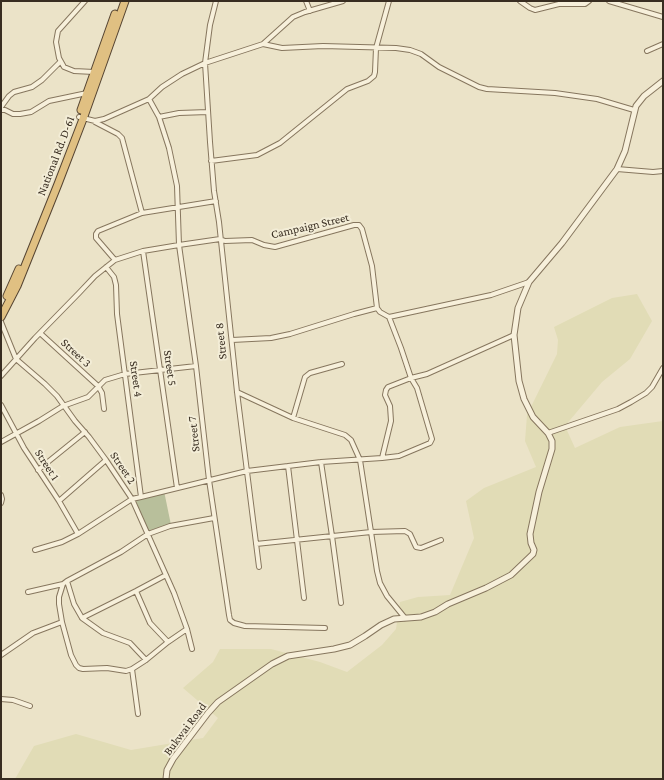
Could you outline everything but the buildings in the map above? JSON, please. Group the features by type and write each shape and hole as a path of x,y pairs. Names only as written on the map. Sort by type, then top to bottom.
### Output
{"highway":[{"name":"National Rd. D-61","path":"1,308 81,118 94,72 120,1"},
{"name":"National Rd. D-61","path":"1,317 17,286 125,1"}],"street":[{"path":"85,1 58,31 56,42 60,62 64,67 69,70 94,72"},
{"name":"Street 8","path":"216,1 210,25 205,63 211,161 237,392 259,567"},
{"path":"306,1 310,11"},
{"path":"95,121 104,119 149,99 162,87 182,74 205,63 263,44 293,17 343,1"},
{"path":"211,161 258,155 280,143 347,89 368,81 374,76 376,48 389,1"},
{"path":"522,1 530,8 535,10 558,4 585,4 589,1"},
{"path":"609,1 663,17"},
{"path":"263,44 282,48 323,46 396,48 410,50 421,54 439,67 479,87 487,89 555,93 597,99 634,110"},
{"path":"647,51 663,44"},
{"path":"60,62 42,80 32,87 14,92 9,96 1,109 12,114 31,112 49,101 87,93"},
{"path":"663,81 644,96 634,110 625,151 617,169 562,243 529,282 518,308 514,335 524,399 533,417 548,433 618,409 631,402 646,393 652,387 663,368"},
{"name":"Street 7","path":"149,99 159,117 169,148 175,178 178,207 179,245 196,366 214,518 230,620 244,626 325,628"},
{"path":"159,117 179,113 208,112"},
{"path":"81,118 95,121 118,134 122,138 142,214"},
{"path":"617,169 653,172 663,171"},
{"path":"115,260 96,238 98,231 142,214 216,201"},
{"name":"Campaign Street","path":"1,376 95,276 115,260 143,251 220,238 225,241 252,240 264,246 276,247 354,225 359,225 362,229 372,266 377,308"},
{"name":"Street 5","path":"143,251 177,488"},
{"name":"Street 4","path":"106,267 114,277 116,285 117,314 141,496"},
{"path":"232,340 271,338 290,334 377,308 384,316 389,317 491,295 529,282"},
{"path":"35,550 62,542 78,534 132,500 141,496 247,471 321,462 399,456 430,443 432,440 417,388 411,378 389,317"},
{"name":"Street 2","path":"1,322 16,360 57,396 63,406 106,460 132,500 174,593 187,629 192,649"},
{"name":"Street 3","path":"40,333 98,386"},
{"path":"382,458 391,421 390,406 385,395 388,386 427,374 514,335"},
{"path":"293,418 306,377 310,373 342,364"},
{"path":"1,442 63,406 88,397 105,380 125,374 196,366"},
{"path":"98,386 102,393 104,409"},
{"path":"237,392 293,418 345,435 351,440 360,460 380,582 387,596 405,618"},
{"name":"Street 1","path":"1,405 38,470 59,501 78,534"},
{"path":"38,470 85,432"},
{"name":"Bukwai Road","path":"166,779 173,759 218,702 272,664 288,656 334,649 350,644 365,636 381,624 394,619 421,617 435,612 448,604 486,588 510,575 533,554 534,550 531,543 530,534 539,492 552,449 552,441 548,433"},
{"path":"59,501 106,460"},
{"path":"321,462 341,603"},
{"path":"288,466 304,598"},
{"path":"1,495 1,503"},
{"path":"28,592 63,584 121,552 148,534 170,526 214,518"},
{"path":"256,544 372,532 408,532 416,547 420,548 441,540"},
{"path":"82,618 166,575"},
{"path":"67,581 74,604 82,618 103,633 130,643 146,660"},
{"path":"63,584 58,604 71,655 79,668 107,668 126,671 132,669 187,629"},
{"path":"136,591 150,623 168,642"},
{"path":"1,655 33,632 62,622"},
{"path":"132,669 138,714"},
{"path":"1,699 13,700 30,706"}],"shaded area":[{"path":"637,294 652,321 630,359 602,382 565,426 575,448 620,427 663,421 663,779 15,779 34,746 76,734 131,750 203,738 218,718 183,688 213,662 220,649 271,649 320,662 347,672 382,645 396,629 400,602 418,597 450,595 474,538 466,501 484,488 536,467 525,441 527,415 557,354 558,340 554,327 612,298"}],"green space":[{"path":"164,491 171,525 147,531 135,498"}]}
